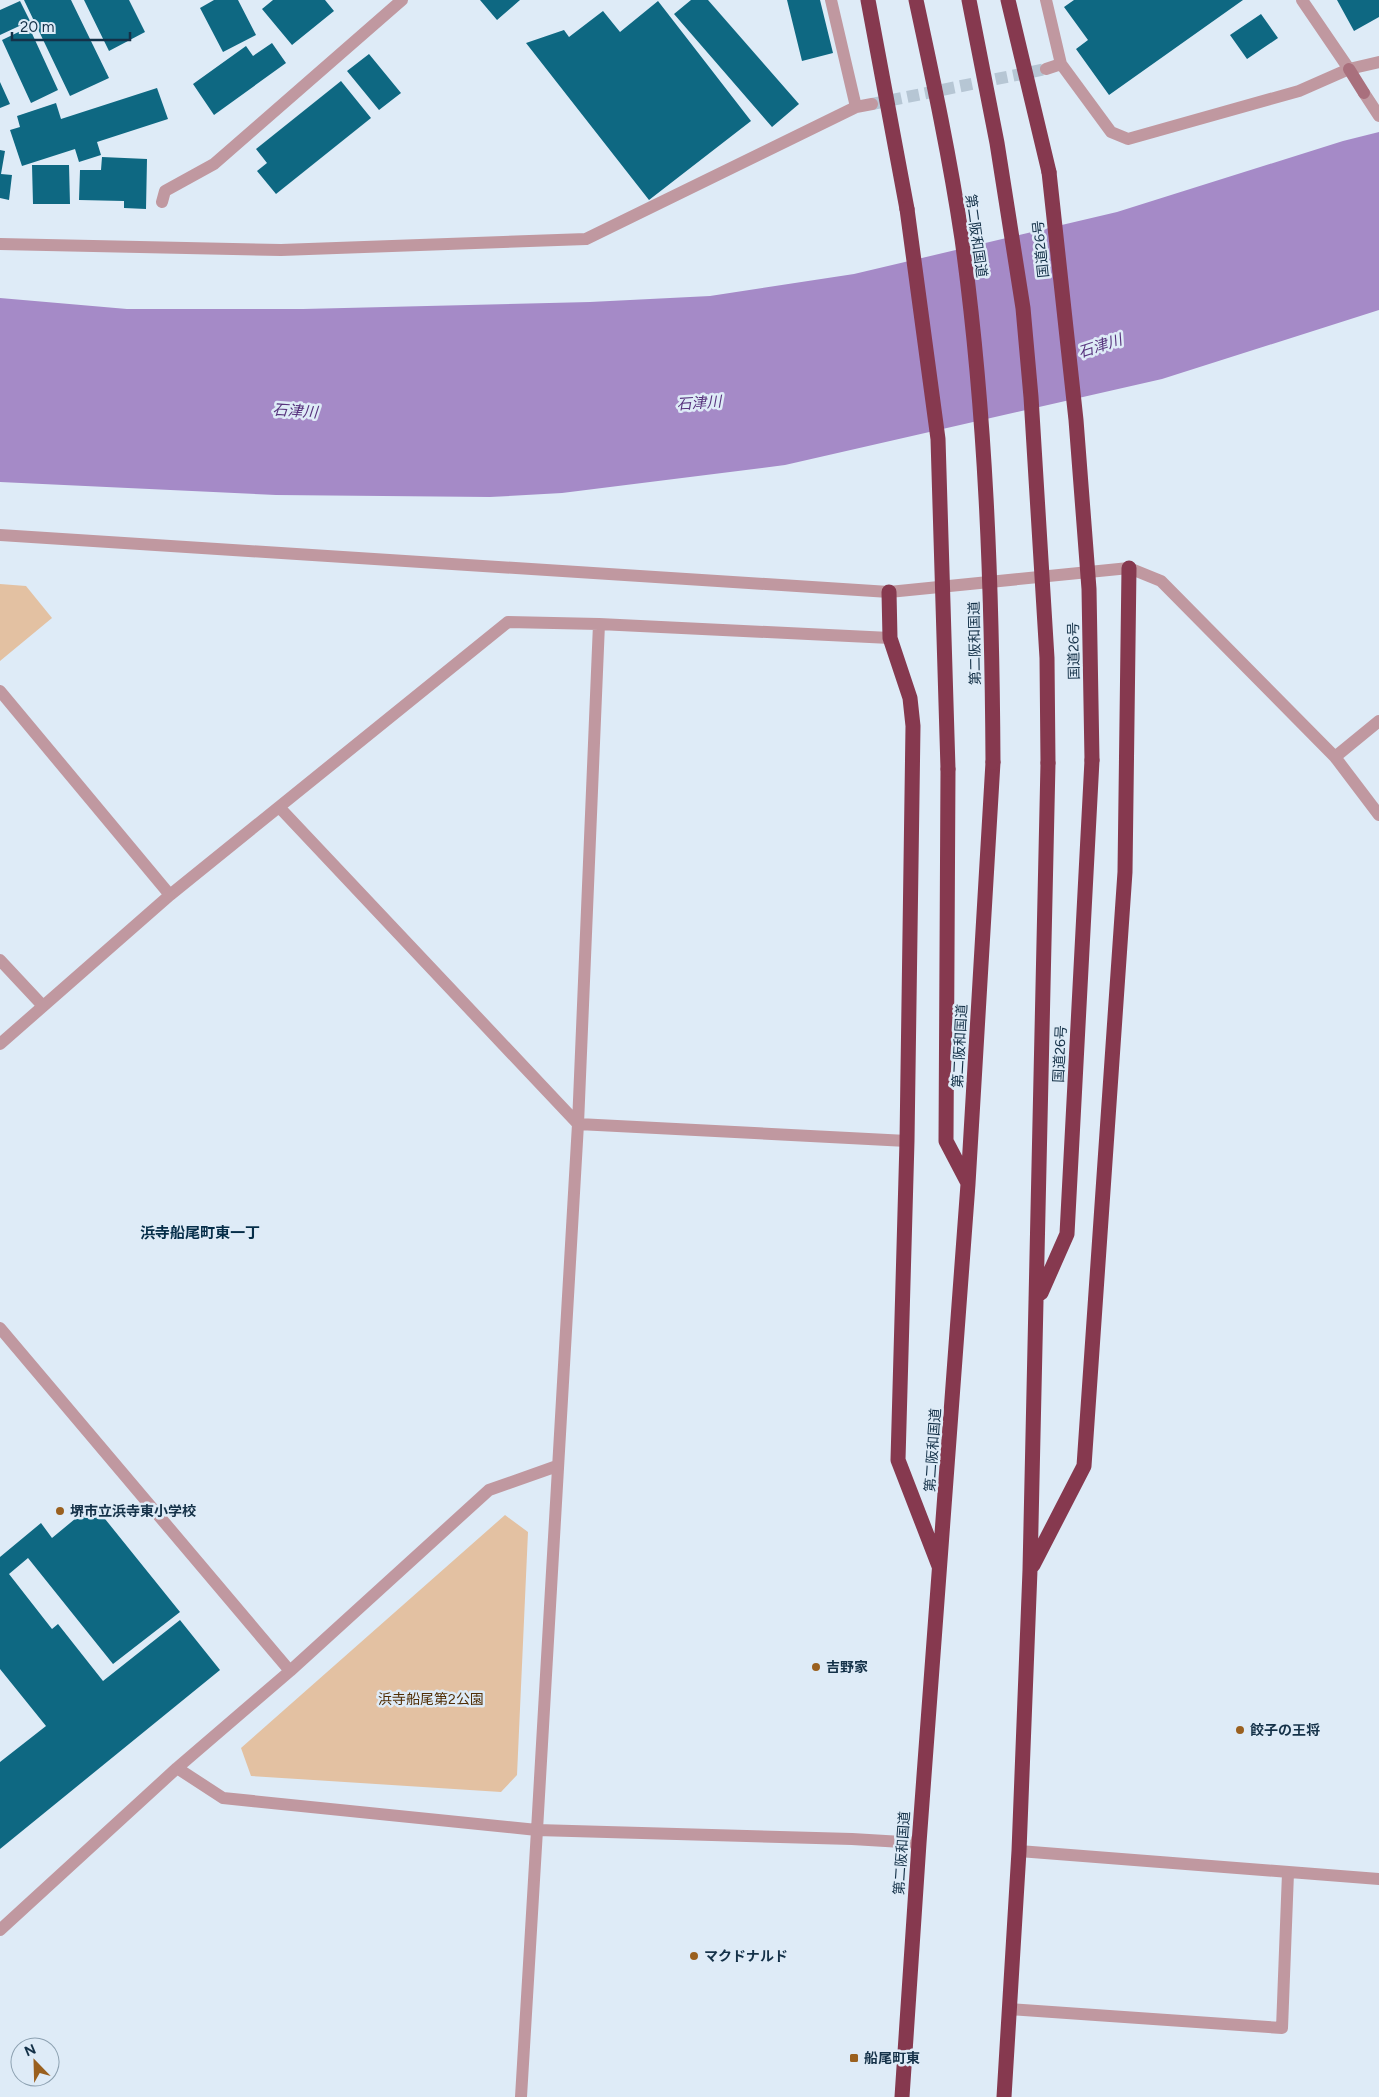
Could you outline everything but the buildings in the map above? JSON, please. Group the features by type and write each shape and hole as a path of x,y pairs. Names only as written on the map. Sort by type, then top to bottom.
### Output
{"highway":[{"path":"868,0 907,209 938,439 948,769 946,1141 968,1184"},
{"name":"第二阪和国道","path":"902,2097 968,1184 993,762 992,637 983,435 962,239 945,139 916,0"},
{"path":"969,0 997,143 1023,308 1031,396 1047,658 1048,763 1038,1301 1030,1570 1019,1851 1004,2097"},
{"name":"国道26号","path":"1008,0 1049,172 1076,420 1089,589 1092,760 1067,1234 1038,1301"},
{"path":"1030,1570 1084,1466 1125,872 1129,568"},
{"path":"889,592 890,638 910,698 913,726 907,1141 898,1460 941,1570"}],"street":[{"path":"162,202 165,191 214,164 402,0"},
{"path":"831,0 856,107"},
{"path":"1046,0 1061,64 1111,132 1128,139 1299,91 1348,69 1379,62"},
{"path":"1302,0 1379,116"},
{"path":"1046,69 1061,64"},
{"path":"0,244 281,250 586,239 856,107 872,104"},
{"path":"0,535 889,592 1129,568 1161,581 1335,756 1379,815"},
{"path":"0,1044 170,894 508,622 598,624 890,638"},
{"path":"521,2097 556,1466 578,1124 598,624"},
{"path":"0,691 170,894"},
{"path":"1335,756 1379,721"},
{"path":"279,807 578,1124 907,1141"},
{"path":"0,960 43,1006"},
{"path":"0,1328 290,1671"},
{"path":"0,1930 177,1768 290,1671 489,1490 556,1466"},
{"path":"177,1768 223,1798 537,1830 852,1839 919,1844"},
{"path":"1019,1851 1379,1879"},
{"path":"1008,2009 1282,2028 1288,1873"}],"green space":[{"path":"0,584 26,586 52,618 0,661"},
{"name":"浜寺船尾第2公園","path":"505,1515 528,1532 517,1775 501,1792 251,1776 241,1748"}],"water":[{"name":"石津川","path":"1379,132 1379,310 1162,379 785,465 562,493 490,497 276,495 0,482 0,298 127,309 303,309 590,302 710,296 854,274 1117,212 1343,141"}],"tunnel":[{"path":"872,104 1046,69"}],"place":[{"name":"堺市立浜寺東小学校","path":"60,1511"},
{"name":"吉野家","path":"816,1667"},
{"name":"餃子の王将","path":"1240,1730"},
{"name":"マクドナルド","path":"694,1956"},
{"name":"船尾町東","path":"854,2058"}],"district":[{"name":"浜寺船尾町東一丁","path":"200,1233"}]}
